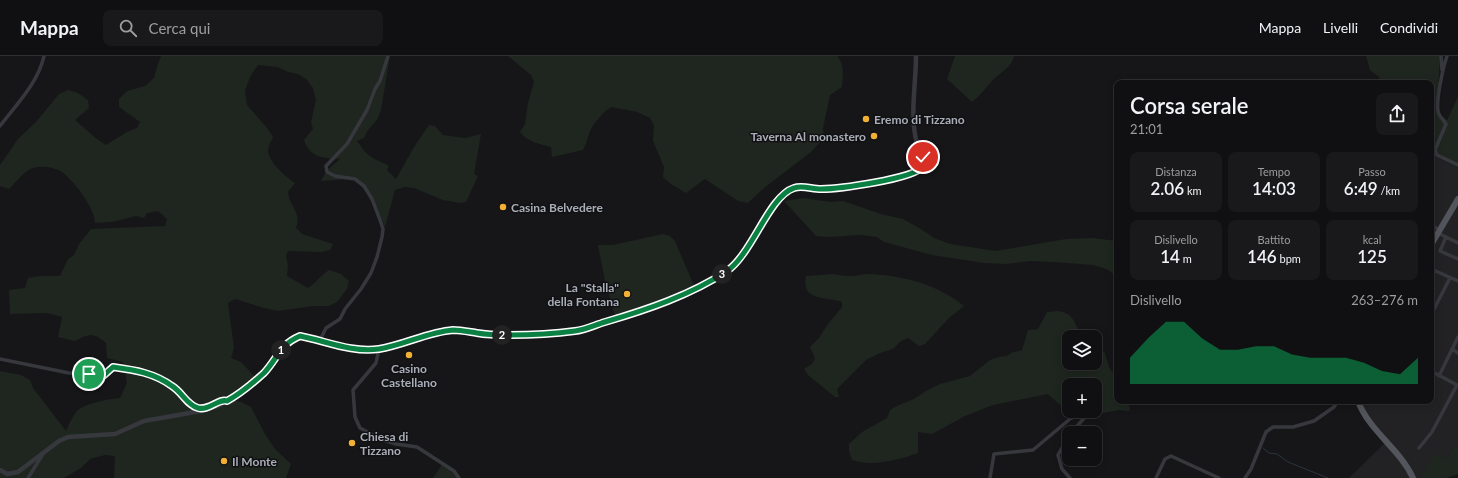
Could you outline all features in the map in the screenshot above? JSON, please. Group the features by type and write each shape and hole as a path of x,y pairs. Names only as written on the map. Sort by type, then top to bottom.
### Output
{"main road":[{"path":"1434,240 1458,199"},
{"path":"1360,404 1368,420 1409,468 1413,478"}],"street":[{"path":"0,126 35,79 40,70 44,56"},
{"path":"320,340 326,328 340,319 345,309 361,289 371,273 382,236 383,229 380,220 372,199 364,186 355,179 335,176 327,172 326,166 347,144 367,110 374,89 380,81 388,56"},
{"path":"0,470 7,474 18,472 59,441 68,437 115,434 144,421 211,409 236,396 264,372 286,344 300,336 366,350 379,349 451,330 506,335 576,331 636,313 684,294 714,280 729,270 750,245 757,231 779,199 792,188 798,187 822,190 868,184 902,176 922,167 924,162 917,146 913,119 916,56"},
{"path":"1441,56 1442,73 1438,112 1446,124 1435,148 1435,153 1458,165"},
{"path":"1442,73 1448,56"},
{"path":"1434,227 1446,237 1458,243"},
{"path":"1446,237 1440,251 1458,259"},
{"path":"1434,270 1458,281"},
{"path":"1434,309 1450,278"},
{"path":"1439,376 1458,337"},
{"path":"379,349 376,363 353,390 355,417 360,428 390,442 417,447 454,471 459,478"},
{"path":"1452,350 1458,353"},
{"path":"0,359 78,374 103,376 113,367 142,371 173,386 192,405 196,407 209,407 222,400 227,401"},
{"path":"1419,448 1432,432 1458,385 1434,373"},
{"path":"1245,478 1251,469 1266,432 1273,428 1292,427 1314,421 1336,404"},
{"path":"990,478 994,454 1033,450 1072,418"},
{"path":"1077,426 1084,418"},
{"path":"1062,448 1058,455 1062,469 1070,478"},
{"path":"28,478 43,454"},
{"path":"1156,478 1165,459 1171,456 1219,478"}],"shaded area":[{"path":"161,56 390,56 381,110 377,120 368,130 364,138 357,141 369,155 389,166 387,170 396,179 414,147 429,125 435,126 443,135 465,138 481,134 474,174 478,176 466,202 460,203 443,200 414,188 405,187 395,190 385,227 371,198 357,181 349,179 321,181 327,170 340,159 328,158 314,154 304,140 313,129 311,122 316,100 313,88 306,79 298,74 288,72 278,67 258,65 251,75 245,90 247,105 273,137 268,149 271,159 282,173 295,183 288,192 296,213 296,228 302,234 333,244 330,250 321,252 288,251 286,256 288,266 287,276 308,288 329,270 341,274 349,281 347,289 337,302 329,306 313,306 278,311 235,299 228,303 234,348 231,358 241,362 255,377 233,400 251,407 265,434 275,449 291,464 286,478 114,478 115,456 105,455 90,459 81,468 64,478 0,478 0,371 21,375 30,380 33,388 66,431 77,411 81,408 104,400 120,398 127,383 123,362 107,358 106,343 102,339 91,335 75,341 58,337 62,317 47,313 10,314 9,290 25,288 28,278 40,276 60,276 68,259 74,255 79,244 91,229 165,226 167,219 158,211 147,213 144,218 136,216 112,222 95,223 92,210 83,195 62,172 57,169 47,167 33,168 25,172 9,189 0,186 0,165 18,139 36,122 59,94 68,90 78,93 88,100 89,108 75,120 106,145 127,132 137,128 140,122 119,107 119,99 127,91 145,86 154,78"},
{"path":"508,56 837,56 840,59 843,79 842,87 830,95 823,128 824,138 811,152 764,188 748,203 738,201 705,179 686,193 671,184 663,177 664,167 653,141 654,126 650,118 637,112 611,107 602,114 593,126 583,150 552,157 551,147 538,144 520,132 525,124 528,103 534,82 531,75"},
{"path":"955,56 1014,56 1009,66 972,102 947,79"},
{"path":"1366,56 1440,56 1437,109 1447,120 1458,97 1458,168 1434,156 1434,80 1380,80 1379,77 1370,70"},
{"path":"1434,156 1458,168 1458,447 1455,445 1447,459 1421,475 1422,478 1349,478 1387,441 1370,422 1360,404 1434,404"},
{"path":"803,198 831,202 843,201 881,214 903,219 934,238 950,244 996,251 1066,239 1092,238 1114,241 1114,274 1106,269 1093,265 1030,261 1007,264 984,263 932,255 884,242 877,237 861,235 828,237 816,236 784,201"},
{"path":"663,234 670,236 675,241 695,288 616,319 605,281 598,245 613,245"},
{"path":"833,274 851,276 870,274 908,279 920,282 943,292 964,306 949,318 925,344 919,346 908,338 901,341 893,349 880,353 866,360 837,389 839,397 835,397 808,375 804,369 813,363 815,358 810,347 819,338 842,307 842,302 811,294 807,290 805,284 806,276"},
{"path":"1058,311 1069,315 1079,330 1062,330 1062,370 1102,370 1102,350 1105,353 1109,367 1114,374 1114,404 1129,404 1130,411 1119,410 1102,413 1102,378 1062,378 1062,406 1048,394 993,405 965,416 932,434 918,432 918,453 877,463 852,460 849,451 849,444 862,432 887,418 890,410 914,399 940,384 970,376 990,360 1007,356 1011,353 1022,350 1028,330 1038,329 1047,312"},
{"path":"1455,445 1458,447 1458,474 1446,478 1422,478 1421,475 1434,454 1447,458"},
{"path":"443,463 459,478 433,478"}],"waterway":[{"path":"1263,448 1269,453 1277,454 1288,462 1328,478"}],"place":[{"name":"Eremo di Tizzano","path":"866,119"},
{"name":"Taverna Al monastero","path":"874,136"},
{"name":"Casina Belvedere","path":"503,207"},
{"name":"La \"Stalla\" della Fontana","path":"627,294"},
{"name":"Casino Castellano","path":"409,355"},
{"name":"Chiesa di Tizzano","path":"352,443"},
{"name":"Il Monte","path":"224,461"}],"route":[{"path":"89,374 103,376 110,368 113,367 142,371 173,386 188,402 200,408 209,407 222,400 227,401 236,396 264,372 286,344 300,336 366,350 385,348 451,330 506,335 543,334 576,331 588,328 636,313 684,294 714,280 729,270 750,245 772,208 779,199 792,188 798,187 822,190 868,184 902,176 922,167 924,162 923,157"}]}
